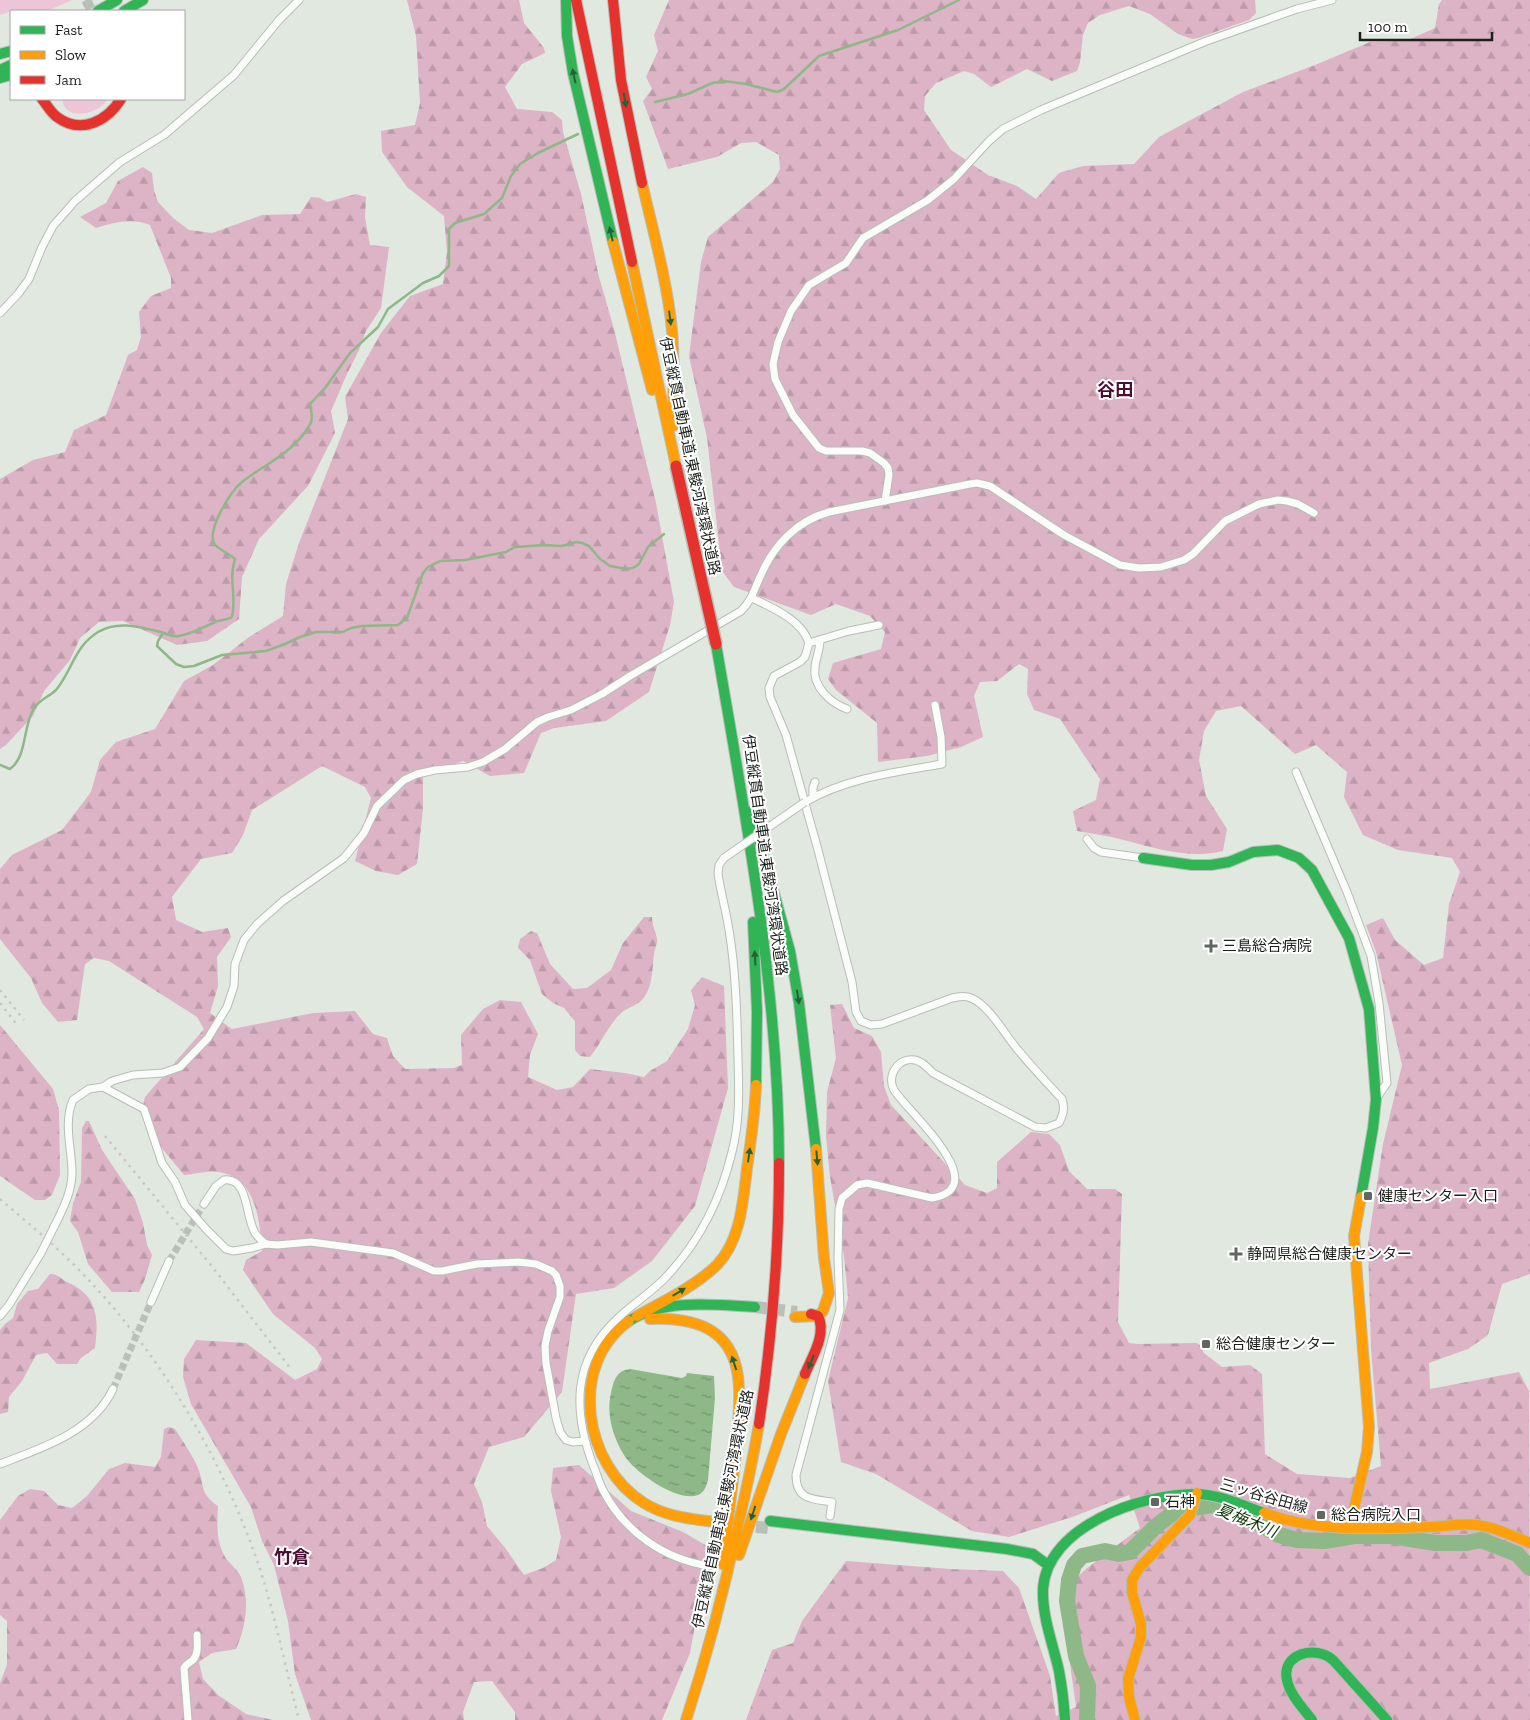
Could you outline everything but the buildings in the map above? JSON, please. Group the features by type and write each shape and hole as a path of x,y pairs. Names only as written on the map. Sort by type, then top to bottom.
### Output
{"main road":[{"path":"100,10 117,0"},
{"path":"126,10 143,0"},
{"path":"566,0 566,28 572,67 622,282 653,395 673,449"},
{"name":"伊豆縦貫自動車道;東駿河湾環状道路","path":"576,0 716,644 740,781 763,934 775,1063 778,1127 777,1212 769,1346 760,1414 747,1485 718,1617 698,1687 686,1720"},
{"path":"613,0 616,41 627,113 668,306 671,336 673,449"},
{"path":"49,104 57,117 68,123 83,126 100,122 108,117 120,100"},
{"path":"740,781 762,850 790,951 799,1004 817,1155 824,1258 829,1293 827,1302 818,1316"},
{"path":"1143,858 1198,865 1220,864 1253,852 1278,849 1290,852 1306,863 1320,882 1349,938 1356,959 1369,1009 1376,1099 1373,1128 1354,1236 1368,1445 1350,1526"},
{"path":"637,1316 682,1304 699,1303 755,1310 683,1309 650,1319 630,1331 617,1342 607,1358 598,1381 594,1401 598,1433 604,1450 624,1479 650,1499 666,1506 722,1519 686,1518 664,1512 647,1504 621,1483 610,1470 599,1451 593,1436 588,1402 594,1374 601,1354 612,1338 637,1316 713,1270 726,1252 736,1233 742,1208 754,1124 757,1067 757,993 750,852"},
{"path":"796,1314 818,1316"},
{"path":"718,1617 780,1434 820,1338 822,1327 818,1316"},
{"path":"650,1319 671,1318 687,1320 702,1325 715,1333 725,1343 734,1358 738,1376 740,1399 734,1481 721,1567 698,1687"},
{"path":"1135,1720 1129,1697 1128,1679 1141,1636 1141,1624 1132,1592 1132,1580 1140,1567 1190,1515 1197,1495"},
{"name":"三ッ谷谷田線","path":"1065,1720 1063,1692 1046,1624 1043,1590 1048,1565 1052,1557 1082,1528 1104,1515 1137,1504 1197,1495 1215,1496 1292,1523 1388,1527 1477,1525 1530,1543"},
{"path":"769,1525 1007,1557 1048,1565"},
{"path":"1312,1720 1293,1695 1286,1677 1287,1669 1295,1657 1308,1651 1320,1652 1333,1659 1388,1720"}],"street":[{"path":"0,313 18,294 29,278 42,246 53,226 75,201 120,162 164,136 234,75 279,20 299,0"},
{"path":"885,501 889,472 884,463 862,451 833,451 819,448 793,415 775,379 773,364 778,342 791,311 809,285 846,263 863,238 928,200 954,179 989,141 1012,125 1041,110 1204,42 1297,9 1332,0"},
{"path":"0,1316 9,1305 41,1253 67,1200 72,1175 68,1121 73,1100 88,1089 102,1087 112,1081 133,1075 162,1073 180,1067 208,1038 228,1007 234,986 236,964 244,940 257,924 283,901 344,858 364,834 377,806 404,780 417,774 435,770 468,767 483,762 505,749 537,722 571,710 602,694 742,611 752,598 758,579 770,556 797,527 819,515 970,484 985,484 1064,535 1120,565 1139,568 1161,568 1184,560 1194,554 1215,529 1225,521 1259,504 1278,500 1286,501 1298,504 1314,513"},
{"path":"752,598 802,628 809,643 805,657 800,662 774,676 769,688 770,697 786,735 805,802 852,982 856,1012 861,1020 871,1025 882,1024 952,998 963,996 972,998 996,1021 1017,1049 1062,1099 1064,1106 1059,1124 1046,1128 1035,1127 933,1073 916,1060 906,1060 898,1063 894,1069 892,1080 894,1089 927,1127 953,1163 955,1174 953,1184 948,1192 932,1198 867,1183 857,1185 842,1198 839,1209 838,1258 840,1310 796,1475 798,1490 804,1496 832,1502 830,1516"},
{"path":"809,643 849,631 879,625"},
{"path":"820,640 815,667 818,686 837,706 847,710"},
{"path":"709,1566 679,1558 660,1550 644,1540 610,1504 584,1441 579,1400 582,1380 588,1361 606,1330 617,1318 666,1278 690,1246 712,1209 733,1152 739,1102 739,1069 734,977 729,930 718,874 720,865 724,858 813,797 839,786 880,775 942,764 941,736 935,706"},
{"path":"1296,772 1347,892 1371,956 1379,1003 1387,1083 1376,1099"},
{"path":"813,797 813,787 816,782"},
{"path":"1087,839 1094,848 1101,852 1143,858"},
{"path":"102,1087 144,1109 162,1163 175,1182 185,1205 218,1243 226,1249 233,1251 266,1244 311,1242 381,1250 393,1253 434,1271 477,1264 518,1262 536,1264 552,1271 556,1275 560,1286 560,1298 548,1331 545,1346 551,1392 560,1432 566,1440 573,1442 584,1441"},
{"path":"204,1204 216,1186 224,1180 234,1180 243,1190 247,1210 255,1233 266,1244"},
{"path":"150,1302 169,1261"},
{"path":"0,1464 77,1430 104,1405 113,1389"},
{"path":"188,1720 184,1668 185,1665 195,1658 197,1653 197,1635"}],"shaded area":[{"path":"0,0 72,0 49,10 10,10 0,15"},
{"path":"62,100 107,100 97,109 83,114 76,114 64,107"}],"green space":[{"path":"407,0 519,0 524,23 544,48 545,53 522,64 505,87 517,109 552,112 562,120 563,132 581,194 599,277 614,329 656,503 674,602 670,625 649,692 606,721 554,728 541,733 524,773 490,776 463,761 423,777 423,809 417,864 398,875 376,871 355,861 371,798 365,787 322,766 252,810 243,835 232,853 201,859 172,897 176,920 202,932 228,928 231,937 217,957 218,986 210,1013 232,1029 313,1013 355,1011 373,1034 387,1038 393,1056 405,1069 454,1068 462,1065 461,1035 483,1009 500,1000 521,1002 538,1034 530,1055 528,1077 557,1090 573,1087 590,1069 644,1077 667,1061 688,1029 695,1005 691,990 702,977 724,986 728,1088 695,1206 652,1261 614,1288 576,1294 562,1392 524,1437 489,1447 474,1484 482,1502 487,1526 524,1575 543,1568 556,1560 561,1537 551,1491 553,1468 579,1465 631,1511 683,1532 707,1546 703,1581 690,1653 662,1720 515,1720 515,1712 492,1681 474,1682 463,1712 464,1720 311,1720 295,1674 288,1621 274,1565 262,1541 251,1507 191,1404 183,1377 184,1359 196,1340 246,1343 295,1380 317,1369 322,1359 315,1348 273,1314 243,1270 246,1260 262,1251 257,1214 254,1202 248,1191 241,1182 219,1172 184,1175 152,1136 141,1114 145,1097 204,1029 197,1017 109,961 94,958 85,964 77,1020 58,1022 42,1003 31,978 0,939 0,869 12,855 62,830 91,792 100,760 116,742 155,729 184,681 213,665 249,637 283,616 286,584 299,543 348,419 345,397 381,333 410,296 443,284 447,252 444,216 407,187 382,152 381,131 415,125 420,103 416,36"},
{"path":"669,0 1255,0 1256,13 1249,20 1192,39 1178,34 1150,14 1129,6 1100,15 1088,23 1083,35 1077,71 1052,81 1027,69 991,87 974,74 964,71 936,83 925,96 924,110 951,150 988,175 1017,186 1036,199 1059,173 1083,166 1134,164 1159,137 1243,92 1370,42 1406,41 1435,28 1439,4 1442,0 1530,0 1530,1274 1502,1284 1488,1335 1468,1349 1429,1363 1430,1389 1519,1372 1529,1391 1530,1720 746,1720 772,1650 793,1643 802,1621 846,1561 1003,1571 1019,1588 1050,1676 1056,1716 1076,1707 1060,1593 1087,1568 1140,1528 1129,1495 1075,1516 1009,1537 972,1531 876,1474 841,1462 828,1381 848,1298 844,1256 830,1177 826,1136 827,1092 836,1058 830,1005 842,1004 854,1028 872,1036 881,1052 884,1086 891,1105 965,1185 987,1193 997,1188 997,1162 1031,1132 1049,1134 1060,1145 1069,1171 1087,1189 1115,1189 1122,1194 1118,1322 1129,1343 1197,1343 1201,1346 1204,1353 1222,1367 1250,1365 1262,1374 1265,1454 1297,1474 1350,1478 1381,1466 1371,1349 1368,1244 1383,1144 1402,1065 1376,952 1366,925 1383,918 1395,940 1424,965 1443,958 1449,904 1460,872 1452,858 1398,850 1363,835 1344,797 1347,772 1316,745 1295,754 1241,706 1216,711 1204,731 1199,760 1206,796 1227,829 1223,851 1195,854 1181,853 1077,831 1073,811 1096,800 1100,779 1060,719 1034,710 1027,694 1028,669 1019,664 997,681 980,682 974,696 983,737 961,747 927,756 878,762 877,723 836,690 828,679 833,663 881,649 885,632 870,616 836,604 811,615 734,587 722,571 707,438 689,356 701,262 708,237 773,182 780,169 779,155 756,142 741,143 717,157 668,169 643,101 652,89 646,77 658,51 654,35"},
{"path":"143,167 152,173 158,202 173,218 189,230 212,233 262,215 300,214 311,197 320,198 327,202 356,194 366,197 365,218 370,245 389,247 381,308 366,331 331,411 335,433 308,486 259,539 242,577 239,619 207,641 177,645 123,621 99,622 80,638 70,660 44,691 33,716 0,749 0,479 33,460 65,452 74,430 106,415 128,355 137,350 141,337 139,312 151,296 171,288 171,278 150,225 123,222 96,228 80,217 106,203 118,181"},
{"path":"644,917 652,917 657,941 648,991 641,1001 623,1011 616,1018 590,1057 580,1056 575,1050 575,1021 564,1008 553,1003 542,994 530,960 518,948 520,939 531,931 537,933 550,964 573,989 587,988 611,970 623,943"},
{"path":"0,1025 53,1089 59,1110 60,1175 52,1195 45,1200 35,1200 0,1176"},
{"path":"86,1121 89,1121 102,1150 135,1199 143,1223 147,1245 152,1255 139,1292 112,1292 88,1264 78,1232 70,1221 73,1203 81,1182 82,1128"},
{"path":"50,1274 57,1275 77,1287 91,1301 97,1327 95,1348 81,1358 77,1364 57,1364 47,1353 36,1355 22,1381 9,1397 8,1412 0,1414 0,1330 13,1318 17,1304 28,1291 38,1289"},
{"path":"169,1427 175,1429 187,1448 198,1468 205,1493 218,1506 217,1525 221,1549 240,1574 244,1586 246,1613 236,1649 212,1653 199,1662 203,1679 218,1695 246,1714 273,1720 0,1720 0,1683 7,1665 7,1621 0,1615 0,1520 18,1496 30,1489 44,1491 58,1505 72,1508 87,1496 109,1469 125,1463 155,1467 161,1457 164,1429"}],"water":[{"path":"630,1369 682,1378 687,1373 714,1376 715,1398 708,1480 705,1489 700,1494 679,1495 668,1490 637,1470 624,1455 617,1441 609,1409 616,1377 625,1370"}],"waterway":[{"path":"655,102 688,94 712,83 724,81 746,84 777,92 784,89 819,56 898,30 959,0"},
{"path":"0,765 10,769 15,764 22,750 30,717 35,707 56,690 78,652 98,632 121,625 145,628 172,636 179,636 232,617 234,602 232,574 235,559 221,550 214,543 213,537 217,520 232,493 242,482 295,444 311,424 310,404 325,388 350,353 378,327 388,309 423,283 439,276 449,266 449,229 455,223 484,214 502,198 511,176 520,164 538,153 578,134"},
{"path":"163,633 157,646 176,664 184,667 194,666 222,655 266,651 316,632 343,632 362,626 398,625 407,618 423,573 428,567 440,561 465,560 506,552 515,547 562,546 576,542 589,546 600,559 610,566 626,569 633,568 639,564 648,547 664,534"},
{"name":"夏梅木川","path":"1087,1720 1088,1686 1076,1656 1067,1601 1069,1580 1074,1565 1082,1556 1105,1551 1119,1554 1130,1552 1156,1526 1177,1510 1213,1505 1231,1509 1279,1535 1297,1540 1324,1541 1354,1536 1392,1536 1435,1543 1467,1543 1481,1540 1517,1554 1530,1568"}],"tunnel":[{"path":"86,0 91,10"},
{"path":"169,1261 204,1204"},
{"path":"113,1389 151,1302"},
{"path":"755,1307 797,1312"},
{"path":"738,1525 768,1528"}],"railway":[{"path":"0,990 24,1020"},
{"path":"0,1003 18,1026"},
{"path":"105,1136 214,1269 291,1369"},
{"path":"0,1199 62,1253 111,1305 164,1374 209,1449 228,1488 260,1569 299,1720"}],"traffic: fast":[{"path":"100,10 117,0"},
{"path":"126,10 143,0"},
{"path":"566,0 567,36 573,73 613,242"},
{"path":"0,54 10,51"},
{"path":"0,70 10,65"},
{"path":"0,78 10,75"},
{"path":"716,644 749,837 767,968 773,1033 779,1163"},
{"path":"750,812 790,951 799,1003 816,1149"},
{"path":"1143,858 1192,865 1211,865 1229,862 1253,852 1278,850 1299,858 1312,870 1349,938 1369,1009 1376,1099 1361,1197"},
{"path":"753,922 757,1012 756,1085"},
{"path":"629,1321 643,1314 674,1306 707,1304 755,1307"},
{"path":"1065,1720 1059,1671 1046,1620 1043,1599 1043,1589 1048,1567 1061,1548 1079,1531 1100,1518 1124,1507 1173,1495 1204,1494 1230,1500 1264,1513"},
{"path":"770,1521 1007,1549 1033,1554 1048,1565"},
{"path":"1312,1720 1297,1701 1287,1680 1289,1663 1301,1654 1309,1653 1326,1655 1333,1660 1387,1720"}],"traffic: slow":[{"path":"642,183 670,311 673,354 673,426"},
{"path":"613,242 652,390"},
{"path":"632,262 676,466"},
{"path":"637,1316 699,1280 717,1265 731,1244 740,1220 753,1127 756,1085"},
{"path":"795,1317 818,1316 823,1311 829,1293 824,1258 816,1149"},
{"path":"1350,1526 1367,1452 1369,1427 1354,1236 1361,1197"},
{"path":"650,1319 685,1321 700,1325 713,1332 723,1341 731,1353 737,1369 739,1413 733,1485 722,1564"},
{"path":"629,1321 609,1340 597,1363 591,1388 591,1415 597,1441 608,1465 624,1486 644,1503 662,1512 721,1523"},
{"path":"739,1555 781,1434 805,1374"},
{"path":"686,1720 721,1599 747,1488 759,1424"},
{"path":"1135,1720 1129,1697 1128,1679 1141,1637 1141,1624 1132,1592 1132,1580 1140,1567 1190,1515 1197,1493"},
{"path":"1264,1513 1303,1523 1344,1528 1476,1525 1497,1530 1530,1543"}],"traffic: jam":[{"path":"576,0 632,262"},
{"path":"613,0 621,80 642,183"},
{"path":"43,100 57,117 75,125 93,123 101,119 120,100"},
{"path":"676,466 716,644"},
{"path":"759,1424 774,1294 779,1163"},
{"path":"805,1374 818,1345 821,1330 818,1316 811,1314"}],"place":[{"name":"三島総合病院","path":"1211,946"},
{"name":"健康センター入口","path":"1368,1196"},
{"name":"静岡県総合健康センター","path":"1236,1254"},
{"name":"総合健康センター","path":"1206,1344"},
{"name":"石神","path":"1155,1502"},
{"name":"総合病院入口","path":"1321,1515"}],"district":[{"name":"谷田","path":"1115,390"},
{"name":"竹倉","path":"292,1557"}]}
